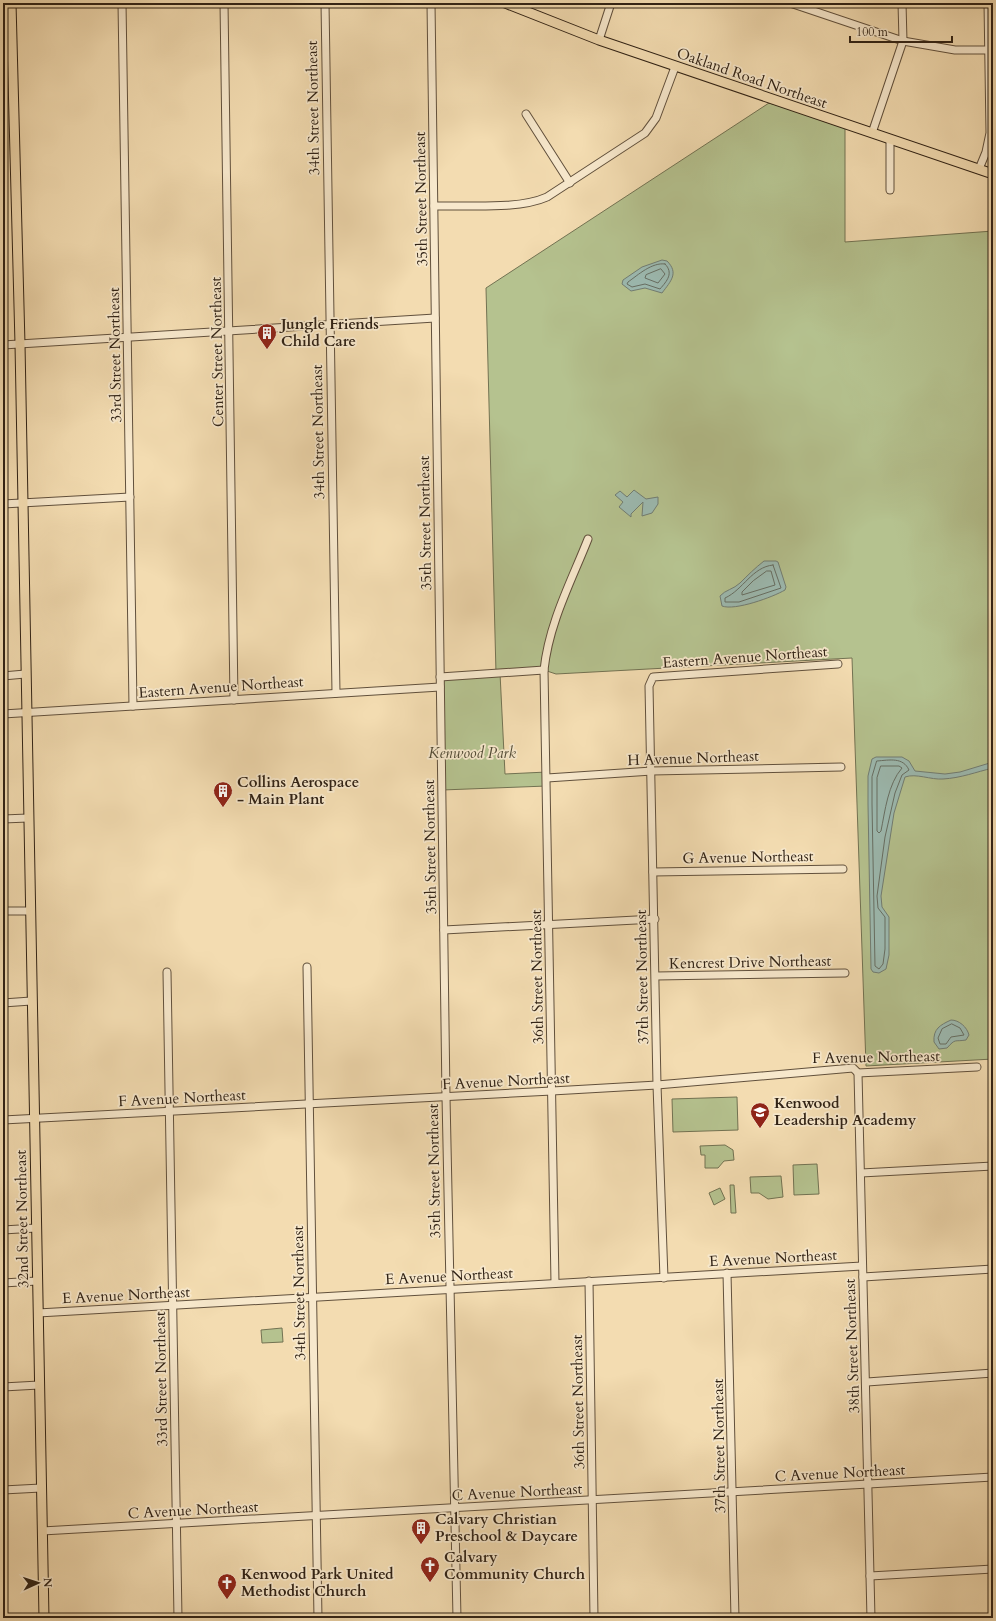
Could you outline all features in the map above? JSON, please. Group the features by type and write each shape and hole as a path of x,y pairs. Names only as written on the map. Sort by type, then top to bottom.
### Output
{"main road":[{"name":"32nd Street Northeast","path":"11,3 20,344 25,674 44,1618"},
{"name":"Oakland Road Northeast","path":"505,3 599,40 993,174"}],"street":[{"name":"33rd Street Northeast","path":"122,3 133,706"},
{"name":"Center Street Northeast","path":"224,3 230,330 234,700"},
{"name":"34th Street Northeast","path":"324,3 336,693"},
{"name":"35th Street Northeast","path":"430,3 446,1097 457,1618"},
{"path":"599,40 611,3"},
{"path":"790,3 903,41 955,50 991,50"},
{"path":"872,134 903,41 902,3"},
{"path":"980,169 986,152 990,133 991,50 988,3"},
{"path":"434,206 520,204 536,202 570,183 645,133 656,118 674,66"},
{"path":"526,114 570,183"},
{"path":"890,140 890,190"},
{"path":"3,345 435,318"},
{"path":"3,504 130,497"},
{"name":"36th Street Northeast","path":"555,1283 544,670 546,650 554,622 588,539"},
{"name":"Eastern Avenue Northeast","path":"653,677 838,664"},
{"path":"440,677 544,670"},
{"path":"3,676 25,674"},
{"name":"37th Street Northeast","path":"653,677 649,686 655,919 657,1085 664,1278"},
{"name":"Eastern Avenue Northeast","path":"3,714 440,687"},
{"name":"H Avenue Northeast","path":"547,778 652,771 841,767"},
{"path":"3,819 28,818"},
{"name":"G Avenue Northeast","path":"653,872 843,869"},
{"path":"3,911 30,911"},
{"path":"444,930 655,919"},
{"name":"34th Street Northeast","path":"307,967 318,1618"},
{"name":"33rd Street Northeast","path":"166,972 178,1618"},
{"name":"Kencrest Drive Northeast","path":"656,976 845,973"},
{"path":"3,1003 32,1001"},
{"name":"F Avenue Northeast","path":"3,1120 552,1092 657,1085 853,1068 858,1073 977,1067"},
{"name":"38th Street Northeast","path":"858,1073 862,1266 867,1382 871,1618"},
{"path":"860,1173 993,1166"},
{"path":"3,1230 36,1228"},
{"name":"E Avenue Northeast","path":"38,1313 862,1266"},
{"path":"863,1276 993,1269"},
{"name":"37th Street Northeast","path":"727,1273 735,1618"},
{"path":"3,1283 37,1281"},
{"name":"36th Street Northeast","path":"589,1281 594,1618"},
{"path":"867,1382 993,1373"},
{"path":"3,1387 39,1385"},
{"name":"C Avenue Northeast","path":"42,1531 993,1478"},
{"path":"3,1490 41,1488"},
{"path":"870,1576 993,1569"}],"green space":[{"name":"Kenwood Park","path":"769,103 845,124 845,242 993,231 993,1059 866,1066 852,658 556,674 544,670 500,673 505,774 547,772 547,786 442,790 440,677 496,673 486,288"},
{"path":"737,1097 738,1130 673,1132 672,1099"},
{"path":"725,1145 733,1150 734,1160 724,1161 718,1168 705,1168 705,1155 701,1155 700,1146"},
{"path":"817,1164 819,1194 794,1195 793,1165"},
{"path":"781,1176 783,1197 768,1199 759,1193 751,1193 750,1177"},
{"path":"730,1185 734,1185 736,1213 731,1213"},
{"path":"720,1188 725,1199 714,1205 709,1193"},
{"path":"282,1328 283,1342 262,1343 261,1330"}],"water":[{"path":"662,260 667,261 671,265 673,273 671,281 662,293 645,288 631,291 622,284 623,280 642,267"},
{"path":"634,490 646,499 658,497 658,504 652,513 642,516 643,502 631,514 631,517 619,507 623,502 615,495 620,491 627,497"},
{"path":"764,561 778,562 786,587 785,590 744,605 736,607 722,606 720,596 724,592 738,585"},
{"path":"876,757 902,757 909,761 915,771 945,774 960,772 993,762 993,768 968,775 938,779 914,776 905,777 894,813 881,896 882,907 889,917 889,955 886,969 879,973 873,972 871,969 868,804 868,776 872,759"},
{"path":"951,1020 962,1024 969,1035 966,1040 955,1041 947,1048 939,1049 934,1042 936,1031 938,1028"}],"place":[{"name":"Jungle Friends Child Care","path":"267,350"},
{"name":"Collins Aerospace - Main Plant","path":"223,808"},
{"name":"Kenwood Leadership Academy","path":"760,1129"},
{"name":"Calvary Christian Preschool & Daycare","path":"421,1545"},
{"name":"Calvary Community Church","path":"430,1583"},
{"name":"Kenwood Park United Methodist Church","path":"227,1600"}]}
